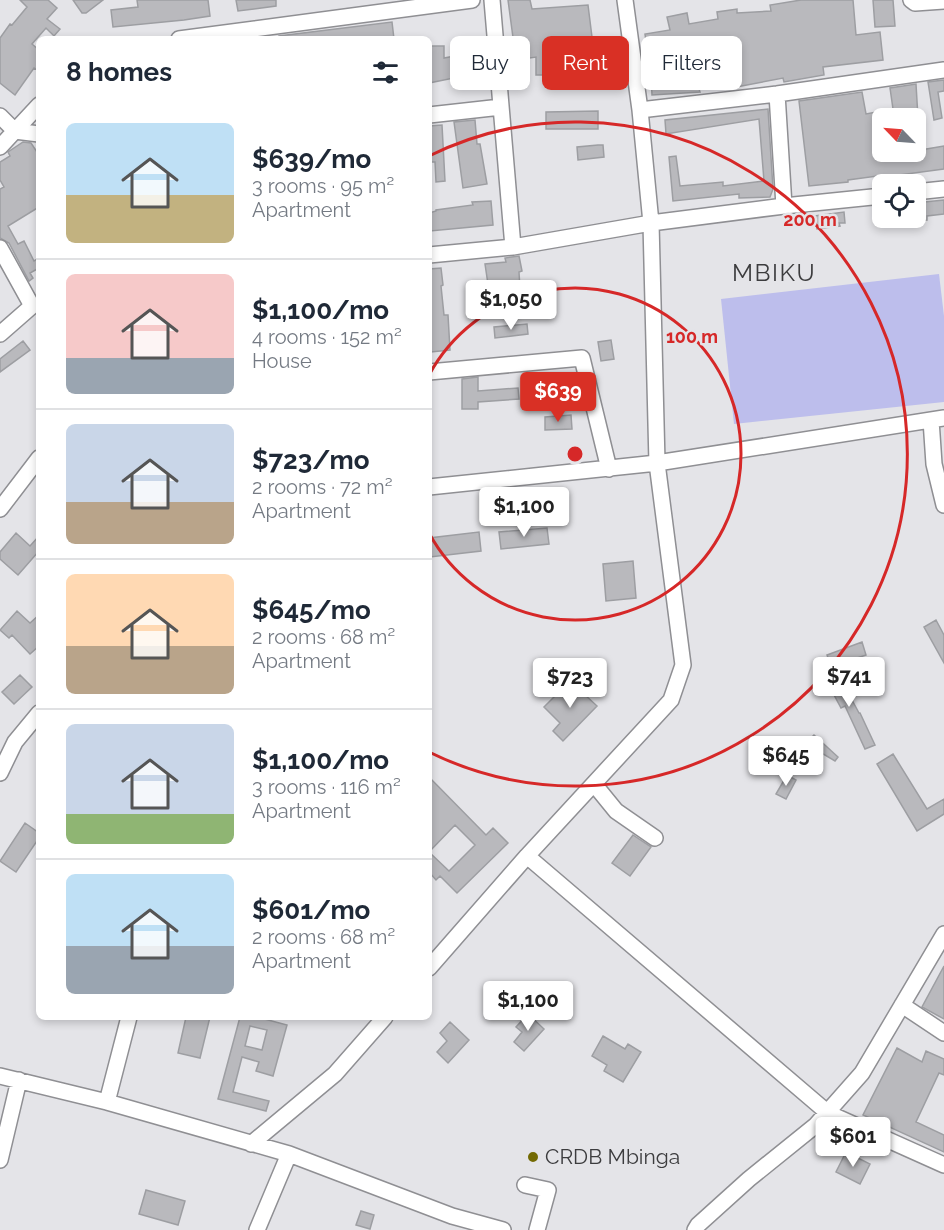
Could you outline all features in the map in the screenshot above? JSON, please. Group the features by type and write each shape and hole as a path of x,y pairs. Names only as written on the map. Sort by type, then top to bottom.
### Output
{"street":[{"path":"202,36 472,0"},
{"path":"492,0 513,247"},
{"path":"432,965 527,856 671,700 683,665 657,463 651,223 626,0"},
{"path":"912,0 915,3 944,1"},
{"path":"640,110 777,94 944,70"},
{"path":"777,94 784,206"},
{"path":"432,115 501,106"},
{"path":"0,147 36,108"},
{"path":"0,116 15,130 36,134"},
{"path":"926,191 944,189"},
{"path":"432,255 513,247 651,223 872,197"},
{"path":"0,248 32,306 0,334"},
{"path":"432,372 582,358 609,469"},
{"path":"432,487 657,463 937,419 934,464 944,506"},
{"path":"0,509 36,462"},
{"path":"0,773 15,742 36,717"},
{"path":"594,784 616,811 655,838"},
{"path":"527,856 828,1113 944,1165"},
{"path":"692,1228 828,1113 862,1073 944,934"},
{"path":"902,1005 944,1033"},
{"path":"107,1102 128,1020"},
{"path":"251,1144 335,1074 382,1020"},
{"path":"0,1076 107,1102 289,1154 449,1223 503,1230"},
{"path":"0,1160 19,1080"},
{"path":"257,1230 289,1154"},
{"path":"525,1185 548,1190 537,1230"}],"shaded area":[{"path":"939,274 944,316 944,402 734,424 721,299"}],"building":[{"path":"20,0 48,0 57,8 47,19 60,29 54,36 46,28 39,36 36,36 32,44 36,47 36,69 34,68 15,95 0,83 0,38 27,7"},
{"path":"73,0 103,0 86,13 82,13"},
{"path":"137,0 208,0 210,16 113,27 111,10 138,7"},
{"path":"236,0 276,0 276,6 238,11"},
{"path":"508,0 530,0 532,9 588,5 592,36 542,36 542,75 536,75 536,57 530,58 530,36 513,36"},
{"path":"801,0 853,0 856,35 880,32 883,60 823,67 824,75 784,82 783,78 742,86 742,36 645,36 645,34 670,30 667,17 687,13 689,24 718,19 717,12 737,9 737,13 771,11 770,5"},
{"path":"873,0 893,0 895,26 875,27"},
{"path":"392,22 394,36 279,36"},
{"path":"432,46 444,46 444,58 450,57 450,79 432,82"},
{"path":"944,80 944,91 938,92 942,118 934,120 928,82"},
{"path":"916,84 917,108 893,108 890,88"},
{"path":"652,90 699,90 700,92 652,95"},
{"path":"862,92 866,114 872,113 872,162 926,162 926,149 944,146 944,169 907,174 872,174 872,177 848,180 848,182 809,186 799,101"},
{"path":"768,109 773,189 770,197 739,198 739,194 673,201 669,157 676,156 680,186 723,182 723,186 764,181 759,119 666,134 665,120"},
{"path":"598,111 598,129 546,129 546,112"},
{"path":"475,120 477,144 480,144 487,184 463,188 454,122"},
{"path":"442,125 445,181 436,182 435,162 432,162 432,126"},
{"path":"23,142 31,143 36,150 36,209 8,226 18,244 24,241 34,261 36,260 36,270 30,273 33,278 29,281 9,243 0,238 0,189 4,187 0,180 0,162 10,156 8,152"},
{"path":"603,145 604,157 578,160 577,147"},
{"path":"944,200 944,214 927,216 926,220 926,202"},
{"path":"491,201 493,225 432,231 432,212 473,205 472,202"},
{"path":"844,212 845,223 839,223 840,226 817,229 815,216"},
{"path":"519,256 522,271 519,272 520,289 489,291 485,264 506,262 505,258"},
{"path":"441,268 444,315 448,315 450,350 432,352 432,269"},
{"path":"527,324 528,334 495,338 494,327"},
{"path":"611,340 614,359 601,361 598,342"},
{"path":"23,341 30,350 0,372 0,359"},
{"path":"478,377 478,391 518,388 519,399 478,402 478,409 462,409 462,379"},
{"path":"571,415 572,429 545,430 545,417"},
{"path":"547,528 549,544 501,549 499,532"},
{"path":"479,532 481,551 432,557 432,538"},
{"path":"16,533 30,546 36,539 36,554 18,575 0,559 0,552"},
{"path":"633,561 636,598 606,601 603,564"},
{"path":"17,611 30,623 36,618 36,649 30,654 12,635 9,638 0,630"},
{"path":"936,620 944,635 944,663 924,627"},
{"path":"862,642 866,655 831,667 827,655"},
{"path":"836,670 875,745 865,749 845,706 841,708 824,676"},
{"path":"20,675 32,687 14,704 2,692"},
{"path":"570,681 597,706 563,741 553,731 560,723 544,707"},
{"path":"814,735 838,757 835,761 818,751 808,741"},
{"path":"893,754 927,809 944,799 944,814 917,831 877,764"},
{"path":"787,775 796,780 786,799 776,794"},
{"path":"432,780 486,835 493,828 508,843 457,893 440,876 436,880 432,875 432,855 449,871 475,845 455,825 432,849"},
{"path":"25,823 36,831 36,842 16,872 0,861"},
{"path":"633,835 651,847 630,876 612,863"},
{"path":"944,966 944,1019 922,1007"},
{"path":"528,1014 544,1029 524,1051 514,1042 522,1032 516,1027"},
{"path":"185,1020 209,1020 200,1058 178,1053"},
{"path":"239,1020 268,1020 287,1025 273,1076 256,1071 259,1062 242,1057 233,1092 269,1101 266,1111 218,1099","holes":["250,1026 267,1030 262,1050 245,1046"]},
{"path":"450,1022 469,1040 448,1063 437,1052 447,1041 440,1033"},
{"path":"603,1036 625,1049 628,1044 641,1052 623,1082 604,1071 607,1065 592,1056"},
{"path":"897,1048 922,1062 926,1051 944,1059 944,1075 939,1073 916,1122 944,1135 944,1152 863,1115"},
{"path":"846,1152 870,1164 860,1184 836,1172"},
{"path":"146,1190 185,1201 178,1225 139,1214"},
{"path":"361,1211 374,1215 370,1229 356,1225"}],"place":[{"name":"CRDB Mbinga","path":"533,1157"}],"district":[{"name":"MBIKU","path":"774,273"}]}
